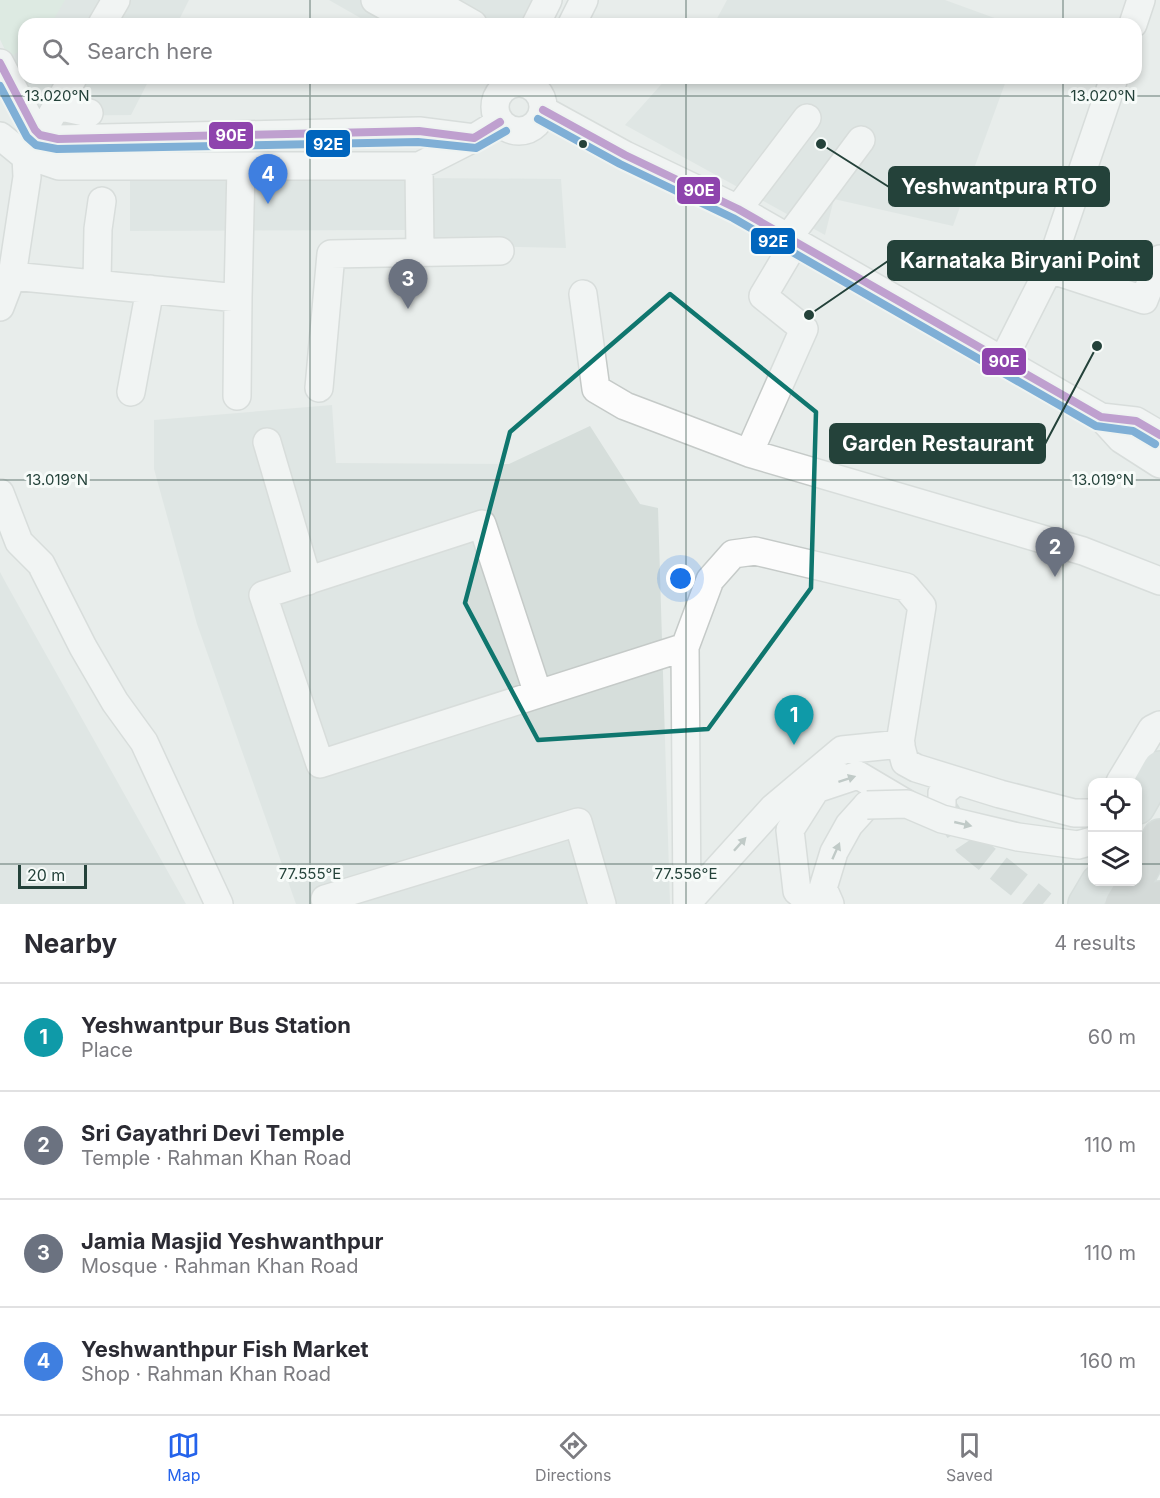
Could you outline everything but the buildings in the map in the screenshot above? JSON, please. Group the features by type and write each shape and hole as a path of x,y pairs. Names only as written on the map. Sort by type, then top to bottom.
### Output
{"highway":[{"path":"1142,868 1160,836"},
{"path":"1122,904 1133,886"},
{"path":"1157,904 1160,898"}],"main road":[{"path":"1142,799 1160,768"},
{"path":"1085,904 1096,886"}],"street":[{"path":"106,18 116,0"},
{"path":"375,0 407,18"},
{"path":"401,0 433,18"},
{"path":"431,0 462,18"},
{"path":"539,18 548,0"},
{"path":"575,18 584,0"},
{"path":"1135,18 1141,0"},
{"path":"0,63 21,138 27,177 12,276 0,307"},
{"path":"21,138 57,106 69,84"},
{"path":"1003,360 1049,268 1112,84"},
{"path":"527,86 541,118 529,129 512,130 500,122 495,113 496,99 500,92 527,86 625,155 738,209 1101,417 1121,439 1160,464"},
{"path":"0,91 21,138 59,166 419,166 500,122"},
{"path":"57,106 88,113"},
{"path":"738,209 807,118"},
{"path":"21,138 46,152 68,153 257,153 422,149 474,138"},
{"path":"749,453 804,329 763,296 792,240 861,140"},
{"path":"237,396 241,166"},
{"path":"419,166 420,252"},
{"path":"97,284 98,229 102,201"},
{"path":"319,388 331,254 500,250"},
{"path":"1049,268 1144,300 1160,259"},
{"path":"12,276 238,298"},
{"path":"131,392 150,289"},
{"path":"583,294 596,389 625,406 749,453 1083,551 1160,581"},
{"path":"1101,417 1136,421 1160,435"},
{"path":"267,442 308,581"},
{"path":"0,493 19,542 41,564 83,647 115,702 144,742 219,904"},
{"path":"538,694 482,524 263,595 320,764 685,647"},
{"path":"687,904 685,647 710,580 733,554 755,551 906,587 922,606 901,744 905,762 916,768 957,781 1074,813 1088,813"},
{"path":"1123,778 1152,729 1160,725"},
{"path":"687,904 773,808 842,750 901,744"},
{"path":"798,900 789,830 816,789 858,775 907,804 942,819 1018,837 1078,845 1088,842"},
{"path":"942,805 942,793 957,781"},
{"path":"830,904 823,888 834,852 849,825 867,805 907,804"},
{"path":"327,904 325,899 578,822 602,904"}],"highlighted area":[{"path":"670,294 816,412 811,588 708,729 538,740 465,603 510,432"}],"shaded area":[{"path":"0,0 189,0 180,18 18,18 18,76 0,39"},
{"path":"329,0 535,0 525,18 360,18"},
{"path":"727,0 945,0 994,18 717,18"},
{"path":"22,84 147,84 131,115 37,116"},
{"path":"662,84 1005,84 953,226 834,199 825,235 625,125"},
{"path":"407,178 407,230 130,231 130,179"},
{"path":"423,178 561,179 566,248 424,245"},
{"path":"332,405 336,463 509,464 590,426 640,504 658,508 670,904 296,904 197,624 154,469 154,420"},
{"path":"0,572 7,585 186,904 0,904"}],"green space":[{"path":"0,0 65,0 54,18 18,18 18,52 9,58 0,39"}],"tunnel":[{"path":"944,808 967,843 1043,904"}],"transit line":[{"name":"90E","path":"0,63 35,130 40,135 58,139 419,131 474,138 500,122"},
{"name":"92E","path":"0,86 27,137 36,145 57,149 418,142 476,148 506,131"},
{"name":"90E","path":"543,110 625,155 738,209 1101,417 1136,421 1160,435"},
{"name":"92E","path":"538,119 620,164 733,218 1096,426 1133,431 1155,444"}],"place":[{"name":"Yeshwantpura RTO","path":"821,144"},
{"name":"Yeshwanthpur Fish Market","path":"268,204"},
{"name":"Jamia Masjid Yeshwanthpur","path":"408,309"},
{"name":"Karnataka Biryani Point","path":"809,315"},
{"name":"Garden Restaurant","path":"1097,346"},
{"name":"Sri Gayathri Devi Temple","path":"1055,577"},
{"name":"Yeshwantpur Bus Station","path":"794,745"}]}
